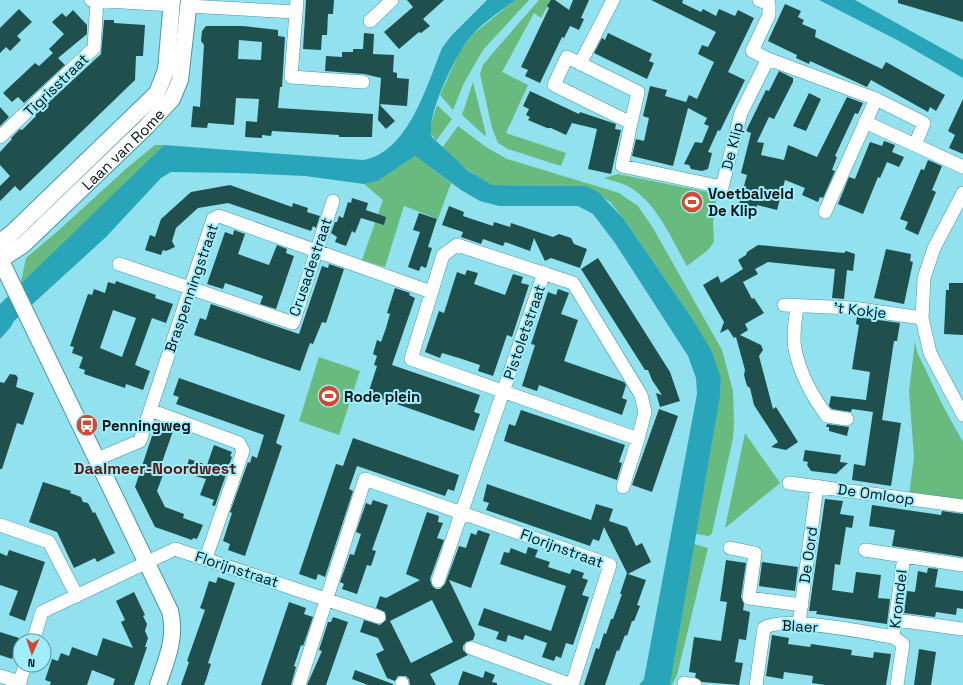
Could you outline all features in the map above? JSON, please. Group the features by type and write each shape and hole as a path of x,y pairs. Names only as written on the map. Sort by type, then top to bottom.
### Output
{"street":[{"path":"91,0 296,6 291,77 363,82"},
{"name":"Tigrisstraat","path":"0,137 94,48 97,0"},
{"path":"370,21 392,0"},
{"path":"580,64 613,0"},
{"path":"759,0 769,4 769,15 752,52 876,99 924,123 915,145"},
{"name":"Laan van Rome","path":"0,242 26,220 157,93 166,70 172,2"},
{"name":"Laan van Rome","path":"0,259 24,245 146,127 172,99 180,80 188,3"},
{"name":"De Klip","path":"631,122 554,85 567,57 638,92 622,166 722,187 741,113 768,59"},
{"path":"825,212 876,99"},
{"path":"865,122 963,167"},
{"path":"963,193 934,248 924,278 922,318 930,353 963,415"},
{"name":"Crusadestraat","path":"119,264 293,322 333,201"},
{"name":"Braspenningstraat","path":"97,459 140,441 213,219 219,216 431,292"},
{"path":"623,488 638,439 645,412 641,395 573,283 457,245 443,255 411,359 638,439"},
{"path":"0,259 26,315 148,562 173,619 173,634 169,654 158,685"},
{"name":"Pistoletstraat","path":"503,392 544,273"},
{"name":"'t Kokje","path":"847,419 827,416 814,398 805,380 794,347 791,305 852,308 922,318"},
{"path":"438,581 503,392"},
{"path":"150,410 239,443 243,451 206,558"},
{"name":"Florijnstraat","path":"299,685 365,479 610,565 572,685"},
{"name":"De Omloop","path":"789,483 963,506"},
{"name":"De Oord","path":"800,623 817,486"},
{"path":"0,525 49,542 77,596"},
{"name":"Blaer","path":"730,548 755,553 749,598 802,605"},
{"name":"Florijnstraat","path":"35,633 42,612 175,549 327,599"},
{"path":"865,550 963,565"},
{"name":"Kromdel","path":"897,685 903,644 894,637 904,556"},
{"path":"327,599 379,617"},
{"path":"896,620 963,628"},
{"name":"Blaer","path":"756,685 764,628 768,625 800,623 894,637"},
{"path":"471,648 572,685"},
{"path":"0,676 20,684 23,673"}],"green space":[{"path":"515,0 529,0 483,50 464,83 453,110 440,95 459,53 472,35"},
{"path":"539,0 551,0 541,18 534,13 502,72 528,85 506,133 566,153 561,166 508,149 498,143 492,128 480,74 483,65"},
{"path":"473,82 486,134 485,136 462,115"},
{"path":"437,105 452,119 436,141 429,130"},
{"path":"458,126 486,147 507,159 619,193 638,206 653,228 722,350 733,391 733,438 712,533 709,536 696,534 720,397 721,378 692,318 623,218 610,202 586,186 492,185 478,177 442,148"},
{"path":"155,145 164,145 22,285 21,282 26,258 128,167"},
{"path":"415,156 451,183 438,219 404,206 385,267 362,260 383,200 364,184 378,181"},
{"path":"618,174 717,194 713,223 714,242 708,250 687,266 664,224 642,196 630,187 604,178"},
{"path":"915,342 917,352 943,406 963,442 963,504 909,496 914,457 909,391"},
{"name":"Rode plein","path":"319,357 360,371 339,435 299,421"},
{"path":"745,433 780,483 725,528"},
{"path":"694,544 708,548 677,675 672,685 670,685"}],"water":[{"path":"487,0 515,0 487,21 466,43 451,69 437,100 431,128 432,137 468,171 492,185 586,186 598,192 623,218 692,318 712,352 721,378 720,397 670,685 639,685 644,679 697,394 696,378 688,356 615,243 593,214 578,206 499,206 480,201 461,190 415,156 378,181 364,184 305,176 171,172 161,178 106,237 14,321 0,339 0,304 164,145 363,160 379,155 392,145 404,131 414,115 430,80 442,48 451,36"},
{"path":"819,0 855,0 963,60 963,78 899,41"}],"building":[{"path":"306,0 334,0 333,14 328,14 327,35 322,35 321,50 303,49"},
{"path":"407,0 444,0 423,19 430,26 421,33 419,32 399,49 384,32 413,7"},
{"path":"551,0 555,0 569,10 573,0 589,0 581,18 584,19 579,30 570,26 564,38 562,37 540,83 525,76 528,70 521,67 549,8 547,6"},
{"path":"651,0 683,0 682,3 701,12 703,9 716,16 719,9 735,16 738,10 754,18 728,72 745,80 708,152 712,153 708,169 702,171 691,169 689,165 684,164 695,142 702,143 709,126 704,124 707,118 688,108 673,166 632,156 636,139 644,141 649,118 643,116 650,86 667,90 665,96 686,102 689,95 697,99 714,62 698,54 702,45 708,47 716,32"},
{"path":"898,0 963,0 963,22 898,3"},
{"path":"785,4 801,11 798,17 804,20 802,24 816,30 815,37 882,69 886,62 945,95 936,111 930,107 928,112 871,80 867,87 810,61 809,64 796,58 797,55 768,41"},
{"path":"19,9 32,22 17,36 21,40 10,51 6,47 0,53 0,28"},
{"path":"73,10 87,25 87,34 58,58 65,65 24,103 18,97 12,102 3,93 35,63 39,66 53,53 49,49 64,34 52,22 62,13 66,17"},
{"path":"104,20 114,20 114,23 145,25 143,56 136,56 135,80 20,191 15,186 0,201 0,186 10,176 0,165 0,152 20,129 22,130 36,116 35,115 101,54"},
{"path":"206,26 243,26 278,30 278,36 285,37 282,87 280,87 278,108 373,114 372,137 339,137 339,135 272,131 271,136 262,135 262,138 245,137 246,121 257,122 259,99 236,98 234,125 208,123 207,128 191,127 193,106 200,107 204,45 201,41 202,31","holes":["239,40 262,42 261,60 238,59"]},
{"path":"364,33 374,34 373,54 394,55 393,72 397,73 397,78 409,79 407,106 379,104 381,78 364,74 325,71 326,56 342,57 342,52 353,52 353,49 363,49"},
{"path":"608,33 652,54 649,61 654,63 647,79 594,53 602,38 605,40"},
{"path":"779,71 793,78 793,82 774,119 769,117 757,142 764,143 761,155 784,160 788,145 817,157 847,97 863,103 858,114 855,113 835,156 837,157 832,170 835,171 823,198 820,197 818,202 802,195 805,188 785,180 777,210 757,205 756,212 738,208 747,175 741,173 751,133 746,131 766,90 769,91"},
{"path":"530,91 579,114 580,112 616,124 615,129 621,130 611,174 588,169 597,129 572,123 566,135 528,120 530,117 526,115 529,109 523,106"},
{"path":"809,93 821,99 806,131 793,126"},
{"path":"963,99 963,154 949,148 955,135 948,131"},
{"path":"379,104 395,121 386,129 378,120"},
{"path":"0,107 9,117 0,126"},
{"path":"884,141 895,145 892,152 904,157 899,167 887,162 880,178 878,177 863,214 838,204 849,177 855,179 870,142 882,146"},
{"path":"928,160 942,166 932,190 936,192 918,235 905,229 908,222 900,219 921,169 924,170"},
{"path":"230,185 292,207 293,203 308,208 307,212 320,216 316,228 313,226 311,231 228,203 198,208 176,228 172,241 175,247 166,251 163,250 161,255 145,250 150,235 155,237 161,219 191,192"},
{"path":"352,198 368,203 366,210 386,217 384,225 361,218 355,233 352,231 346,246 335,242 337,237 331,233 339,216 343,218 348,202 351,203"},
{"path":"449,206 464,212 463,216 493,226 494,222 510,227 511,223 553,237 559,234 571,238 574,244 587,249 580,268 551,258 545,261 534,238 530,251 505,242 503,246 483,239 481,244 461,237 463,232 442,225"},
{"path":"419,213 437,219 428,247 432,248 426,268 421,266 419,271 408,267 420,232 413,230"},
{"path":"234,230 245,234 238,254 269,265 277,245 287,249 286,253 294,256 276,309 260,304 263,296 225,283 223,289 207,284 225,232 233,235"},
{"path":"758,245 844,253 846,251 855,254 853,271 847,270 844,299 832,298 835,269 768,262 755,269 758,274 743,282 752,299 754,298 764,313 745,324 748,330 740,335 761,345 763,350 759,356 773,409 776,407 798,442 786,450 771,447 778,442 754,405 750,388 747,386 744,375 745,370 736,337 734,338 728,329 720,333 724,322 703,285 718,276 721,283 743,269 738,260"},
{"path":"886,249 911,254 910,261 913,262 904,304 874,298"},
{"path":"598,258 670,372 680,401 660,407 656,393 662,395 652,380 648,370 645,370 581,269"},
{"path":"329,264 344,269 326,323 322,322 313,344 310,343 300,371 194,335 200,318 206,320 211,304 299,334 322,266 328,268"},
{"path":"467,270 478,273 474,284 505,295 513,274 523,277 521,283 529,285 512,337 507,335 493,376 478,371 480,365 442,353 440,358 425,352 439,311 444,313 457,272 465,275"},
{"path":"116,281 156,295 155,298 173,304 166,323 152,318 135,365 150,371 143,390 126,384 125,388 84,374 85,370 79,368 83,357 72,353 74,347 70,346 88,294 92,295 94,289 105,293 108,282 115,284","holes":["113,310 136,318 122,357 100,348"]},
{"path":"949,283 963,283 963,335 944,334 946,290 949,290"},
{"path":"395,288 410,293 409,295 415,298 392,365 480,395 474,412 480,414 474,431 368,394 377,366 374,365 377,356 373,354 377,340 381,342 386,328 390,314 387,313"},
{"path":"558,289 569,293 561,314 578,320 564,361 624,382 626,385 622,398 627,400 622,415 539,385 537,391 522,386 535,345 531,344 548,292 556,295"},
{"path":"857,317 900,323 897,341 894,341 882,420 901,423 891,486 852,480 854,464 865,466 873,412 852,409 851,412 832,409 829,406 831,396 866,400 870,372 852,369 859,325 856,324"},
{"path":"10,374 16,375 18,378 16,387 34,393 23,425 17,423 2,469 0,469 0,382 4,383"},
{"path":"179,378 285,415 276,443 282,446 245,556 228,550 230,544 223,541 232,513 230,512 248,462 250,463 252,456 257,458 264,435 176,404 179,397 173,395"},
{"path":"659,409 678,416 652,492 632,485"},
{"path":"521,410 625,445 619,462 622,463 617,480 504,441 509,424 515,426"},
{"path":"827,424 849,427 847,436 829,431 829,427 826,427"},
{"path":"158,426 173,431 159,471 164,472 157,491 165,507 184,514 183,518 203,525 197,539 193,538 192,540 155,527 135,487 154,430 156,431"},
{"path":"353,438 459,475 454,491 448,489 445,496 357,466 349,489 353,491 325,577 318,574 316,580 299,574 336,464 343,466"},
{"path":"214,445 232,452 230,456 232,457 215,506 212,505 214,500 200,495 206,479 185,473 189,459 207,465"},
{"path":"805,450 841,455 840,462 848,463 836,474 811,471 807,465 808,462 803,461"},
{"path":"43,482 71,491 70,493 81,497 83,502 88,503 93,513 95,512 115,553 97,562 95,558 74,568 57,532 29,522"},
{"path":"487,484 591,520 596,504 613,509 609,521 627,527 636,546 642,543 651,562 628,574 646,580 637,605 640,606 634,621 632,621 627,636 625,635 619,651 617,650 605,685 584,685 596,648 599,649 604,633 606,634 611,619 613,619 622,594 620,594 627,573 604,527 599,541 593,539 590,546 486,510 489,503 483,501"},
{"path":"825,499 843,501 840,514 854,516 852,528 846,527 840,565 835,564 832,590 853,593 856,572 881,575 878,598 890,599 887,624 816,614 817,611 809,611"},
{"path":"373,500 388,505 372,550 376,551 371,566 367,565 357,594 342,589 344,584 340,582 350,554 354,555 361,534 356,532 366,503 371,505"},
{"path":"872,505 941,515 942,511 963,514 963,557 892,546 895,530 869,526"},
{"path":"427,512 439,516 438,522 443,523 437,538 444,540 430,579 432,586 436,589 440,589 445,584 459,546 466,548 471,533 476,535 478,530 490,534 471,588 449,580 475,634 473,640 466,642 463,646 463,650 468,655 430,674 436,685 410,685 409,679 406,676 398,676 395,681 387,678 376,654 384,650 378,638 360,632 364,620 380,625 386,620 385,612 376,608 380,596 386,598 420,580 406,574","holes":["432,600 453,642 411,663 390,621"]},
{"path":"528,547 538,550 535,557 550,562 548,567 570,574 572,569 584,573 582,578 588,580 582,595 589,597 573,645 566,643 561,658 556,656 554,661 542,657 547,643 525,635 523,640 508,635 506,642 496,639 499,632 478,625 484,608 551,631 566,586 500,564 504,552 509,553 511,548 526,554"},
{"path":"9,550 45,562 25,621 9,615 18,591 0,585 0,553 7,556"},
{"path":"726,560 746,563 741,597 744,604 743,610 750,612 746,640 739,639 735,662 743,663 739,685 702,682 695,677 696,673 689,672 694,637 721,641 727,602 720,601"},
{"path":"762,562 798,567 795,591 759,586"},
{"path":"928,568 938,569 935,587 963,591 963,609 957,608 956,615 936,612 935,617 904,613 907,591 915,592 918,571 927,573"},
{"path":"218,577 235,583 208,663 211,664 206,680 204,685 181,685 189,662 187,661 205,610 200,608 209,581 216,583"},
{"path":"134,592 145,615 143,616 147,624 145,631 148,638 145,647 147,647 134,685 113,685 115,679 92,670 87,685 50,685 51,682 45,680 47,673 52,673 52,659 58,661 61,653 69,656 72,647 97,656 103,638 133,648 121,622 125,620 116,601"},
{"path":"289,602 306,608 304,614 313,617 294,666 296,667 291,685 261,685"},
{"path":"333,617 348,622 326,685 307,685 322,651 319,650 328,622 331,622"},
{"path":"0,632 12,636 12,659 0,655"},
{"path":"772,635 789,638 788,644 810,647 811,644 852,650 851,655 873,658 874,652 891,654 886,685 826,685 812,683 813,676 784,672 783,679 766,676"},
{"path":"919,649 936,652 931,685 914,685"},
{"path":"355,670 393,685 368,685 352,679"},
{"path":"463,671 483,678 485,671 495,675 492,682 497,683 497,685 458,685"}],"place":[{"name":"Voetbalveld De Klip","path":"692,202"},
{"name":"Rode plein","path":"329,396"},
{"name":"Penningweg","path":"87,425"}],"district":[{"name":"Daalmeer-Noordwest","path":"155,468"}]}
